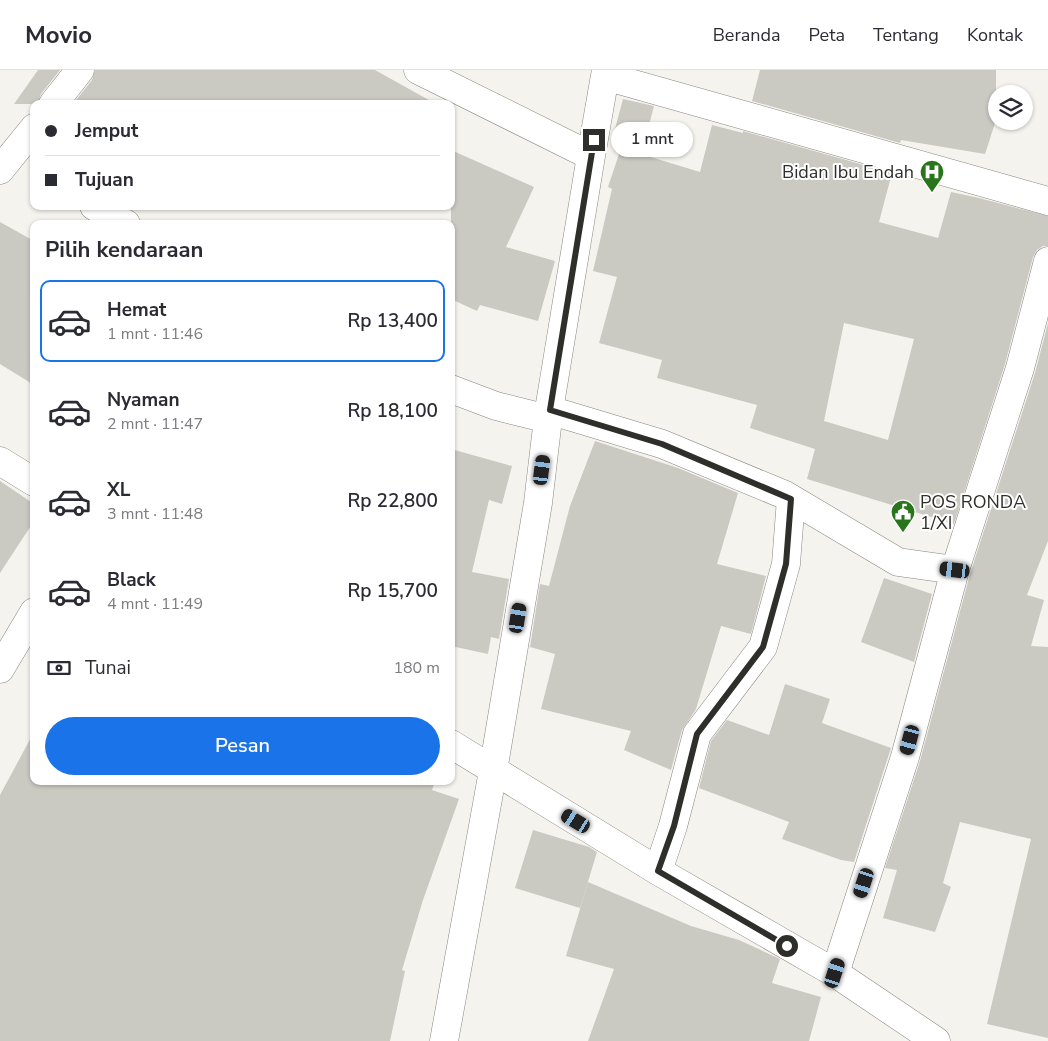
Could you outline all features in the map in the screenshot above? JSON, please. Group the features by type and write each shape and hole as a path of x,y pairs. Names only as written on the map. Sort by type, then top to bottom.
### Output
{"street":[{"path":"56,100 80,70"},
{"path":"418,70 591,156"},
{"path":"444,1041 493,771 538,503 549,414 606,73 1048,200"},
{"path":"0,170 25,155 30,140"},
{"path":"101,210 119,220"},
{"path":"835,973 905,757 955,570 1020,368 1048,261"},
{"path":"455,391 496,406 549,414 662,444 791,499 898,562 955,570"},
{"path":"0,461 30,480"},
{"path":"658,871 674,826 697,734 763,647 786,564 791,499"},
{"path":"0,669 30,619"},
{"path":"455,747 658,871 835,973 936,1041"}],"building":[{"path":"38,70 60,70 41,94 39,100 30,100 30,104 14,104"},
{"path":"95,70 375,70 429,100 76,100 92,80"},
{"path":"760,70 996,70 996,85 988,85 988,130 993,130 985,154 901,140 900,143 752,101"},
{"path":"623,99 654,106 643,148 612,140"},
{"path":"712,125 743,133 743,131 892,173 879,222 938,238 951,192 1048,216 1048,246 1043,246 1037,250 1033,257 1005,364 954,524 807,479 815,449 750,428 757,405 657,378 662,360 599,343 617,277 593,271 612,189 608,187 621,148 700,172","holes":["844,323 914,339 888,440 824,421"]},
{"path":"455,152 534,187 506,247 555,261 538,321 480,305 477,311 455,301 455,220 451,220 451,210 455,210"},
{"path":"0,222 30,239 30,383 0,364"},
{"path":"1048,323 1048,541 1027,595 1044,600 1031,646 1048,647 1048,1038 987,1024 1031,839 960,822 943,883 951,887 935,932 883,918 897,870 885,868 920,761 970,574 1035,373"},
{"path":"595,441 678,468 738,493 717,564 766,576 751,634 721,626 696,709 682,730 671,770 624,750 631,731 541,709 555,654 530,647 540,584 549,586 570,506"},
{"path":"455,450 512,466 502,504 489,500 472,572 509,579 499,639 491,637 488,654 455,647"},
{"path":"0,481 30,501 30,527 0,573"},
{"path":"884,578 932,594 914,662 861,642"},
{"path":"785,684 830,699 822,723 891,748 854,862 841,860 782,839 789,822 699,788 711,741 727,720 769,735"},
{"path":"30,739 30,785 434,785 432,790 459,799 423,900 402,970 405,971 390,1041 0,1041 0,795"},
{"path":"533,830 589,847 597,852 580,908 515,888"},
{"path":"588,882 691,926 739,940 780,959 772,983 821,997 809,1041 588,1041 614,969 566,956"}],"place":[{"name":"Bidan Ibu Endah","path":"932,193"},
{"name":"POS RONDA 1/XI","path":"903,533"}],"route":[{"path":"594,140 550,410 662,444 791,499 786,564 763,647 697,734 674,826 658,871 787,946"}]}
